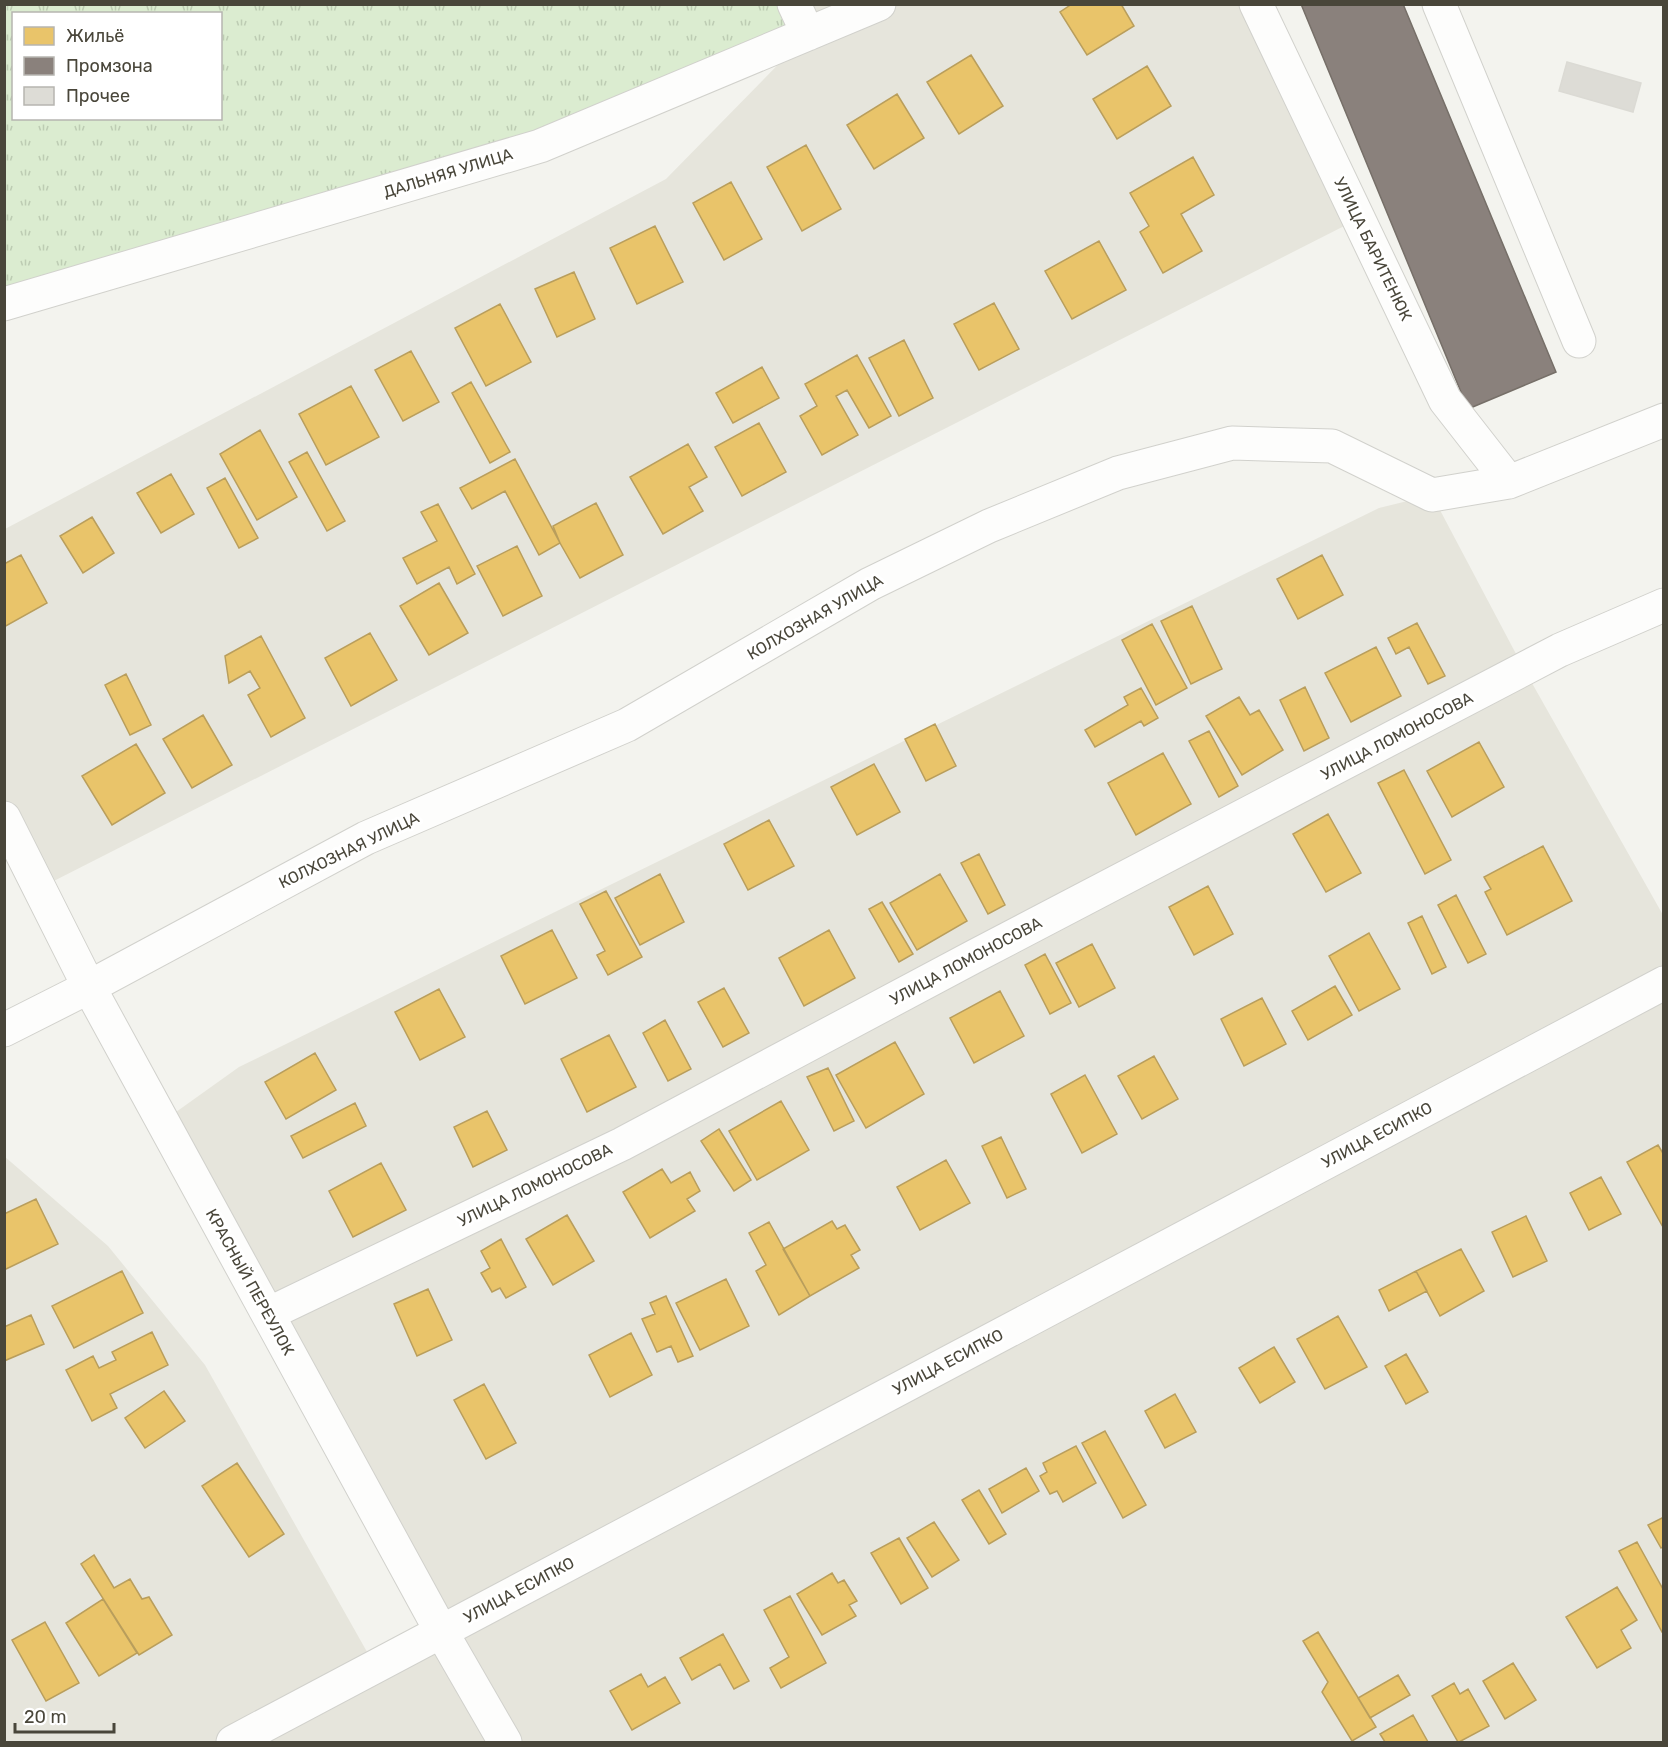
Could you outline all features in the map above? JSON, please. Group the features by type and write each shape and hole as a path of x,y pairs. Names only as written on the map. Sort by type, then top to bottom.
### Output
{"street":[{"path":"794,4 808,34"},
{"name":"ДАЛЬНЯЯ УЛИЦА","path":"4,304 540,146 879,4"},
{"name":"УЛИЦА БАРИТЕНЮК","path":"1256,4 1444,400 1509,482"},
{"path":"1439,4 1579,341"},
{"name":"КОЛХОЗНАЯ УЛИЦА","path":"4,1030 366,838 627,725 870,584 989,526 1118,473 1232,443 1332,446 1432,495 1509,482 1660,430"},
{"name":"УЛИЦА ЛОМОНОСОВА","path":"268,1314 622,1144 1560,650 1664,605"},
{"name":"КРАСНЫЙ ПЕРЕУЛОК","path":"4,818 88,987 441,1631 505,1743"},
{"name":"УЛИЦА ЕСИПКО","path":"233,1743 1664,983"}],"shaded area":[{"path":"794,5 1256,5 1358,219 40,888 5,818 5,529 666,179 808,34"},
{"path":"1432,495 1524,669 1663,915 1663,1742 5,1742 4,1156 108,1246 205,1365 375,1666 441,1631 162,1122 239,1067 1379,508"}],"green space":[{"path":"794,4 808,34 540,146 5,304 5,5"}],"building: Жильё":[{"path":"1072,4 1121,4 1134,26 1087,55 1060,12"},
{"path":"971,55 1003,106 959,134 927,82"},
{"path":"1147,66 1171,106 1117,139 1093,99"},
{"path":"897,94 924,138 874,169 847,125"},
{"path":"806,145 841,209 802,231 767,167"},
{"path":"1193,157 1214,195 1181,214 1202,251 1163,273 1140,232 1149,226 1130,193"},
{"path":"731,182 762,239 724,260 693,203"},
{"path":"655,226 683,282 637,304 610,248"},
{"path":"1099,241 1126,290 1072,319 1045,271"},
{"path":"574,272 595,319 557,337 535,289"},
{"path":"994,303 1019,349 979,370 954,324"},
{"path":"500,304 531,362 486,386 455,328"},
{"path":"904,340 933,398 899,416 869,358"},
{"path":"411,351 439,402 403,421 375,370"},
{"path":"857,355 891,416 869,428 847,390 836,396 858,435 822,455 800,416 817,406 805,384"},
{"path":"762,367 779,398 733,423 716,393"},
{"path":"471,382 510,452 490,463 452,393"},
{"path":"351,386 379,437 326,465 299,414"},
{"path":"759,423 786,472 742,496 715,447"},
{"path":"260,430 297,497 257,520 220,454"},
{"path":"688,444 707,477 689,487 703,511 663,534 630,477"},
{"path":"307,452 345,521 327,531 289,462"},
{"path":"515,459 560,543 539,555 505,491 472,509 460,488"},
{"path":"171,474 194,514 161,533 137,493"},
{"path":"225,478 258,538 239,548 207,488"},
{"path":"596,503 623,555 580,578 553,526"},
{"path":"438,504 475,574 457,584 449,567 417,584 403,558 437,541 421,512"},
{"path":"92,517 114,553 83,573 60,536"},
{"path":"517,546 542,596 503,616 477,566"},
{"path":"21,555 47,603 4,627 4,564"},
{"path":"1322,555 1343,595 1298,619 1277,579"},
{"path":"439,583 468,633 429,655 400,606"},
{"path":"1192,606 1222,669 1191,684 1161,621"},
{"path":"1417,623 1445,676 1428,684 1409,647 1396,654 1388,638"},
{"path":"1152,624 1187,688 1156,705 1122,640"},
{"path":"370,633 397,680 351,706 325,658"},
{"path":"261,636 305,718 271,737 248,695 260,688 250,671 229,683 225,656"},
{"path":"1376,647 1401,696 1351,722 1325,673"},
{"path":"126,674 151,725 130,735 105,685"},
{"path":"1305,687 1329,738 1304,751 1280,700"},
{"path":"1141,688 1158,718 1144,726 1141,721 1095,747 1085,730 1128,705 1124,697"},
{"path":"1239,697 1250,715 1259,710 1283,750 1242,775 1206,716"},
{"path":"203,715 232,765 192,788 163,739"},
{"path":"935,724 956,766 926,781 905,739"},
{"path":"1209,731 1238,786 1219,797 1189,741"},
{"path":"1479,742 1504,787 1452,817 1427,771"},
{"path":"136,744 165,793 112,825 82,776"},
{"path":"1163,753 1191,804 1136,835 1108,783"},
{"path":"874,764 900,812 857,835 831,787"},
{"path":"1404,770 1451,860 1425,874 1378,783"},
{"path":"1328,814 1361,873 1326,892 1293,834"},
{"path":"769,820 794,866 748,890 724,844"},
{"path":"1543,846 1572,901 1507,935 1485,892 1491,889 1484,877"},
{"path":"979,854 1005,905 988,914 961,863"},
{"path":"660,874 684,922 640,945 615,898"},
{"path":"940,874 967,921 917,950 890,903"},
{"path":"1208,886 1233,934 1194,955 1169,907"},
{"path":"606,891 642,957 608,975 597,955 605,951 580,904"},
{"path":"1456,895 1486,954 1468,963 1438,905"},
{"path":"882,902 913,954 899,962 869,909"},
{"path":"1422,916 1446,967 1432,974 1408,923"},
{"path":"552,930 577,978 525,1004 501,956"},
{"path":"829,930 855,978 804,1006 779,958"},
{"path":"1369,933 1400,989 1359,1011 1329,956"},
{"path":"1092,944 1115,988 1079,1007 1056,963"},
{"path":"1045,954 1071,1003 1050,1014 1025,965"},
{"path":"1335,986 1352,1015 1308,1040 1292,1011"},
{"path":"724,988 749,1033 723,1047 698,1002"},
{"path":"439,989 465,1037 420,1060 395,1012"},
{"path":"1000,991 1024,1036 974,1063 950,1018"},
{"path":"1262,998 1286,1044 1244,1066 1221,1019"},
{"path":"665,1020 691,1069 668,1081 643,1033"},
{"path":"609,1035 636,1087 587,1112 561,1059"},
{"path":"895,1042 924,1094 866,1128 836,1075"},
{"path":"315,1053 336,1090 286,1119 265,1082"},
{"path":"1154,1056 1178,1099 1142,1119 1118,1076"},
{"path":"828,1068 854,1121 834,1131 807,1077"},
{"path":"1085,1075 1117,1134 1082,1153 1051,1094"},
{"path":"781,1101 809,1150 757,1180 729,1131"},
{"path":"355,1103 366,1126 303,1158 291,1136"},
{"path":"487,1111 507,1150 473,1167 454,1127"},
{"path":"719,1129 751,1180 734,1191 701,1141"},
{"path":"1001,1137 1026,1189 1007,1198 982,1146"},
{"path":"1658,1145 1664,1155 1664,1229 1627,1162"},
{"path":"946,1160 970,1203 920,1230 897,1187"},
{"path":"381,1163 406,1210 353,1237 329,1191"},
{"path":"662,1169 671,1183 690,1172 700,1191 687,1199 695,1211 650,1238 623,1192"},
{"path":"1601,1177 1621,1214 1589,1230 1570,1193"},
{"path":"36,1199 58,1244 4,1270 4,1214"},
{"path":"567,1215 594,1261 553,1285 526,1239"},
{"path":"1526,1216 1547,1261 1513,1277 1492,1232"},
{"path":"832,1221 837,1229 845,1225 860,1250 851,1255 859,1268 810,1296 783,1249"},
{"path":"769,1222 810,1296 779,1315 756,1271 766,1265 749,1233"},
{"path":"501,1239 526,1287 506,1298 500,1288 492,1292 481,1273 490,1268 481,1251"},
{"path":"1461,1249 1484,1291 1440,1316 1416,1271"},
{"path":"122,1271 143,1313 74,1348 52,1306"},
{"path":"1416,1271 1427,1291 1389,1311 1379,1290"},
{"path":"726,1279 749,1326 700,1350 676,1303"},
{"path":"428,1289 452,1340 417,1356 394,1304"},
{"path":"666,1296 693,1356 678,1362 671,1346 657,1352 642,1319 655,1314 650,1303"},
{"path":"31,1315 44,1344 4,1361 4,1327"},
{"path":"1338,1316 1367,1367 1325,1389 1297,1339"},
{"path":"152,1332 168,1365 110,1394 117,1408 92,1421 66,1370 93,1356 99,1368 116,1360 112,1352"},
{"path":"631,1333 652,1375 610,1397 589,1355"},
{"path":"1274,1347 1295,1382 1260,1403 1239,1368"},
{"path":"1406,1354 1428,1392 1406,1404 1385,1366"},
{"path":"484,1384 516,1443 486,1459 454,1400"},
{"path":"164,1391 185,1421 145,1448 125,1418"},
{"path":"1175,1394 1196,1432 1165,1448 1145,1411"},
{"path":"1105,1431 1146,1505 1123,1518 1082,1443"},
{"path":"1076,1446 1096,1483 1063,1502 1057,1491 1050,1494 1040,1476 1047,1472 1043,1463"},
{"path":"237,1463 284,1534 249,1557 202,1486"},
{"path":"1026,1468 1039,1491 1002,1513 989,1489"},
{"path":"979,1490 1006,1534 989,1544 962,1500"},
{"path":"1664,1517 1664,1546 1661,1548 1648,1525"},
{"path":"934,1522 959,1560 932,1577 907,1538"},
{"path":"899,1538 928,1588 901,1604 871,1553"},
{"path":"1637,1542 1664,1591 1664,1631 1662,1632 1619,1551"},
{"path":"94,1555 114,1588 130,1579 142,1599 149,1597 172,1635 139,1655 81,1564"},
{"path":"832,1573 838,1583 844,1580 857,1601 849,1605 856,1616 822,1635 797,1594"},
{"path":"1617,1587 1637,1620 1621,1630 1631,1648 1597,1668 1566,1617"},
{"path":"790,1596 826,1663 781,1688 770,1668 789,1657 764,1610"},
{"path":"103,1599 137,1653 99,1676 66,1623"},
{"path":"45,1622 79,1683 46,1701 12,1640"},
{"path":"1318,1632 1376,1727 1352,1741 1322,1692 1328,1682 1303,1641"},
{"path":"723,1634 749,1681 734,1689 720,1664 692,1680 680,1658"},
{"path":"1513,1663 1536,1700 1505,1719 1483,1681"},
{"path":"641,1674 648,1687 665,1677 680,1703 632,1730 610,1691"},
{"path":"1398,1675 1410,1695 1370,1718 1358,1698"},
{"path":"1454,1683 1460,1694 1468,1689 1489,1726 1459,1742 1432,1696"},
{"path":"1413,1715 1428,1742 1385,1742 1380,1734"}],"building: Промзона":[{"path":"1301,4 1403,4 1556,372 1468,409"}],"building: Прочее":[{"path":"1567,62 1641,83 1633,112 1559,91"}]}
